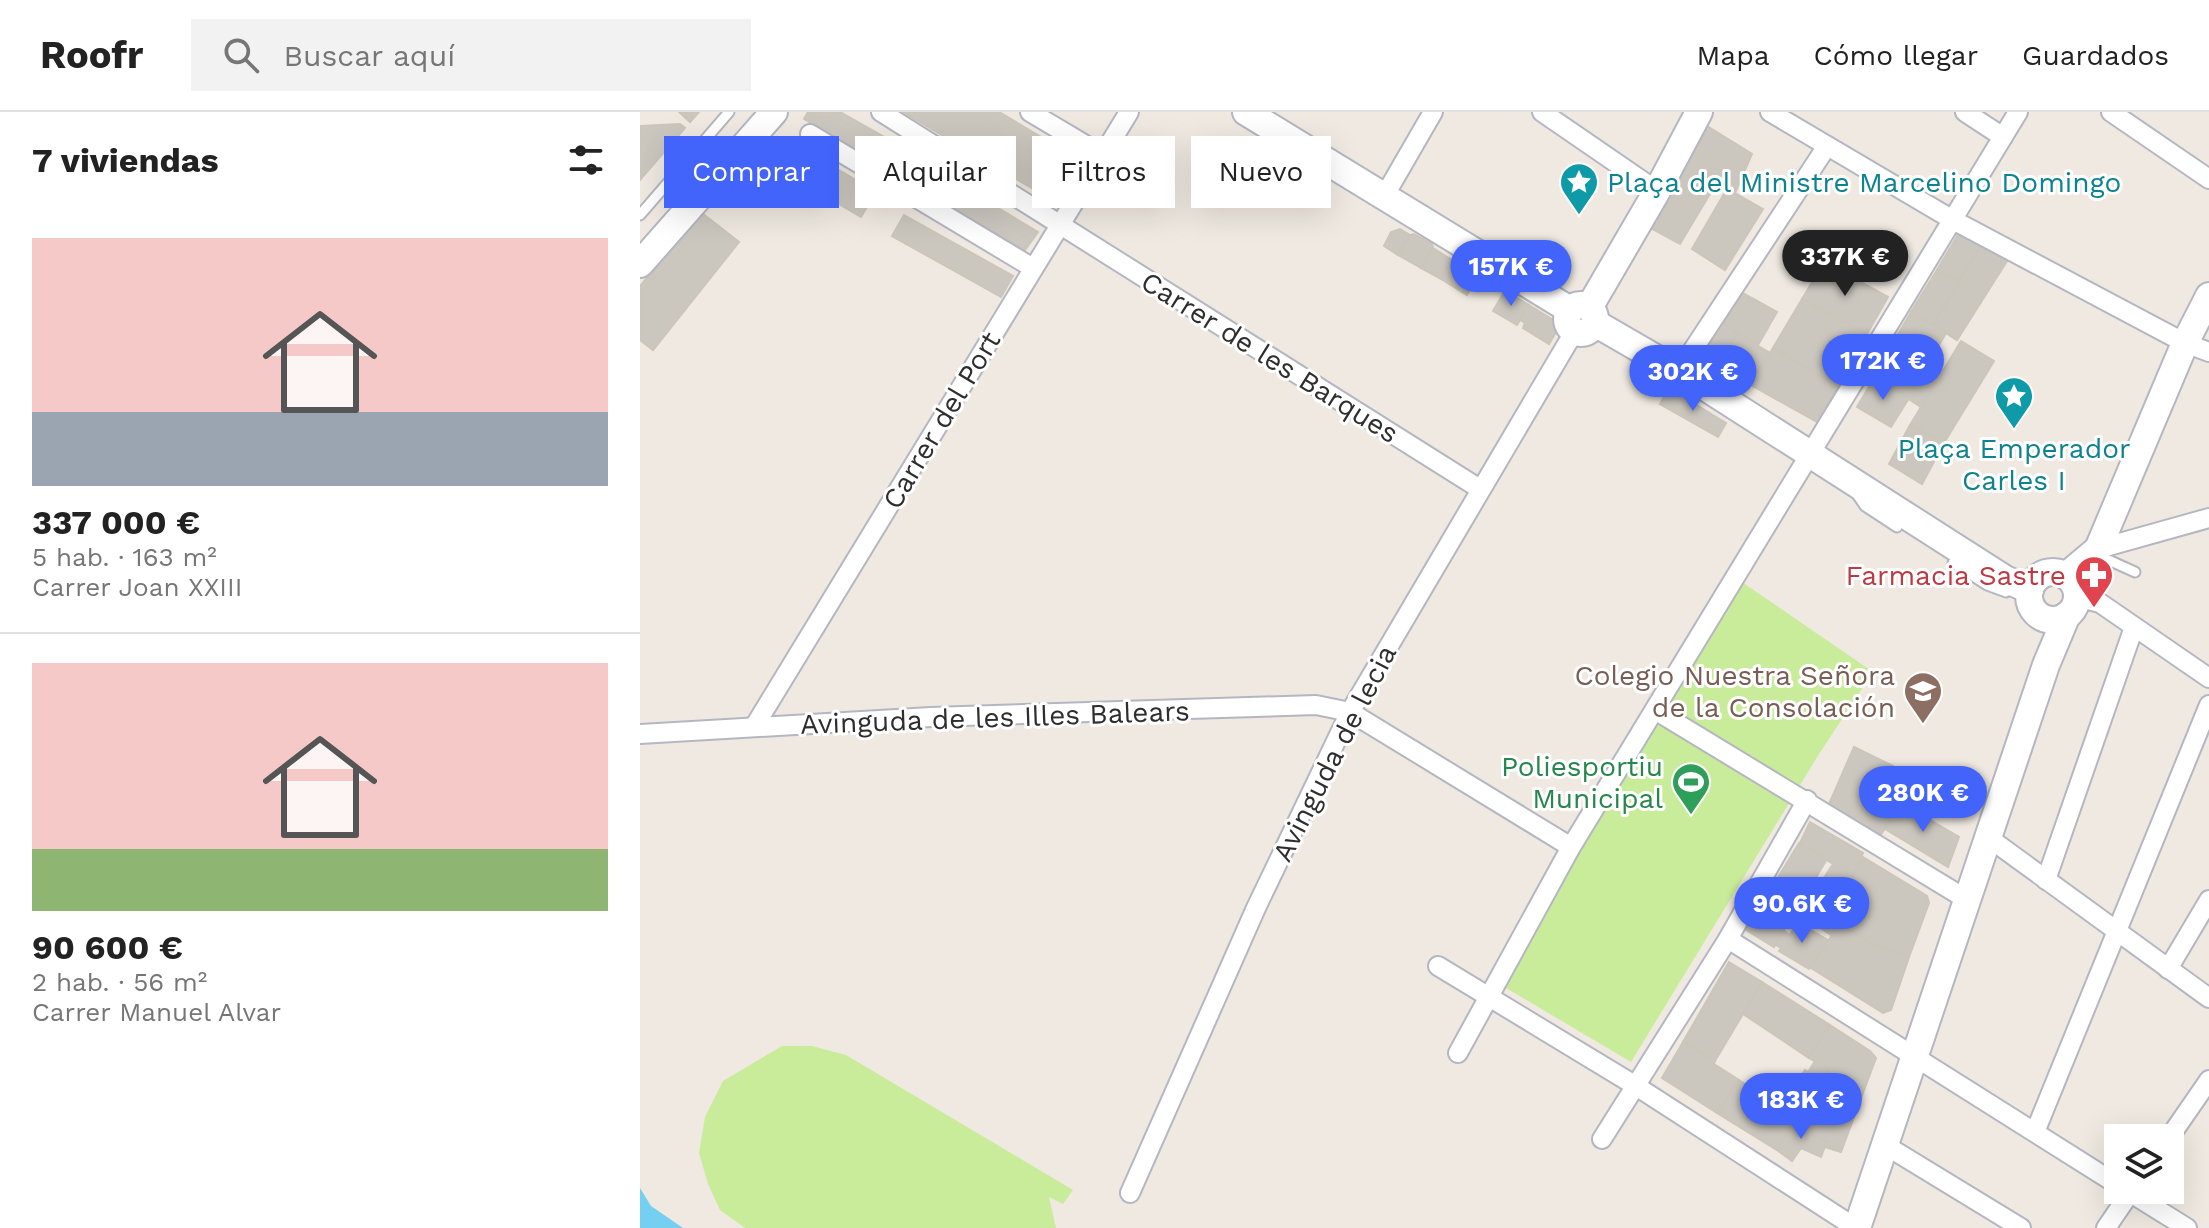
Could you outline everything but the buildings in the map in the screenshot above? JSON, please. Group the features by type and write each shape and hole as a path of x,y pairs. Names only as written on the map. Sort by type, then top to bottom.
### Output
{"street":[{"path":"640,264 774,112"},
{"name":"Carrer de les Barques","path":"881,112 1480,489"},
{"path":"1030,112 1070,136"},
{"name":"Carrer del Port","path":"1115,136 1129,112"},
{"path":"1246,112 1581,318 1679,371 2005,579 2053,620 2101,553 2197,347 2209,296"},
{"path":"1385,195 1433,112"},
{"path":"1542,112 1657,191"},
{"path":"1581,318 1657,191 1699,112"},
{"path":"1770,112 1953,220 2197,347"},
{"path":"1965,112 2003,137"},
{"path":"1458,1053 1571,847 2018,112"},
{"path":"2111,112 2209,179"},
{"path":"810,134 1033,268"},
{"path":"1679,371 1827,146"},
{"name":"Carrer del Port","path":"754,727 1070,208"},
{"name":"Avinguda de lecia","path":"1130,1193 1256,908 1350,712 1581,318"},
{"path":"2101,553 2209,518"},
{"path":"1438,966 1636,1086 1857,1228 2070,596 2058,573 2037,578 2032,603 2047,640 2046,665"},
{"path":"2070,596 2100,603 2209,678"},
{"path":"2046,880 2134,627"},
{"name":"Avinguda de les Illes Balears","path":"640,734 931,717 1316,705 1350,712"},
{"path":"2035,1132 2209,705"},
{"path":"1655,710 1966,899"},
{"path":"1350,712 1571,847"},
{"path":"2191,744 2209,755"},
{"path":"1602,1139 1728,939 1807,800"},
{"path":"1989,838 2209,998"},
{"path":"2168,969 2209,900"},
{"path":"1728,939 2104,1175"},
{"path":"2179,1124 2209,1080"},
{"path":"1885,1145 2021,1228"},
{"path":"2106,1228 2119,1204"},
{"path":"2150,1204 2187,1228"}],"lane":[{"path":"640,215 729,112"},
{"path":"1848,479 1865,506 1897,527"},
{"path":"2101,553 2135,572"},
{"path":"1953,563 1987,585 2032,603"}],"green space":[{"path":"1742,582 1873,672 1819,754 1631,1062 1501,985"},
{"path":"782,1046 812,1046 846,1055 1073,1190 1063,1204 1049,1197 1056,1228 745,1228 720,1210 708,1184 699,1153 705,1117 723,1081"}],"water":[{"path":"640,1188 651,1206 683,1228 640,1228"}],"place":[{"name":"Plaça del Ministre Marcelino Domingo","path":"1579,216"},
{"name":"Plaça Emperador Carles I","path":"2014,430"},
{"name":"Farmacia Sastre","path":"2094,609"},
{"name":"Colegio Nuestra Señora de la Consolación","path":"1923,725"},
{"name":"Poliesportiu Municipal","path":"1691,816"}]}
